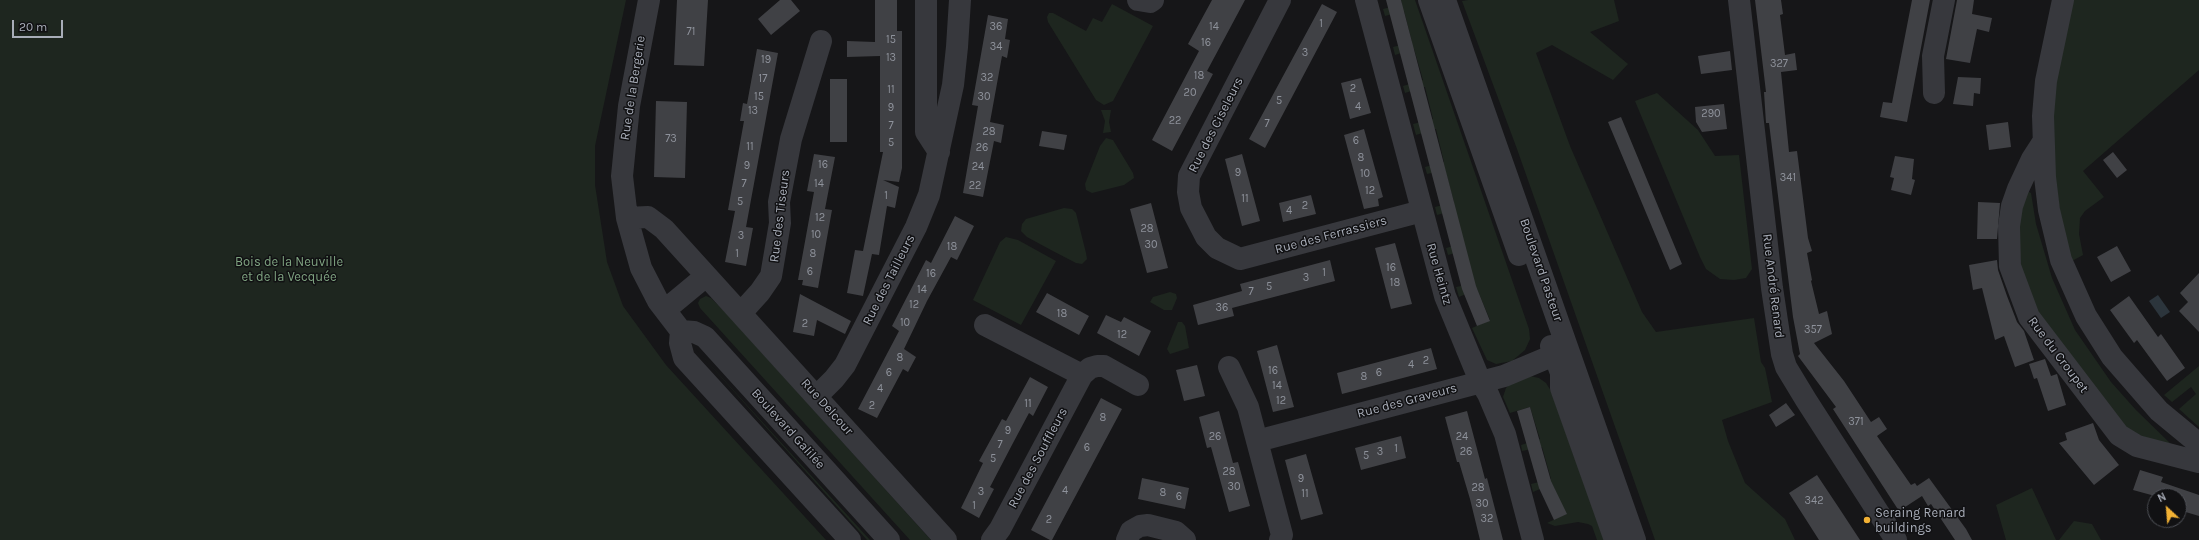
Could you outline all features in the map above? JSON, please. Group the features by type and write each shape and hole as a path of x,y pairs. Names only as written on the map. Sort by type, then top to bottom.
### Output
{"street":[{"name":"Rue de la Bergerie","path":"627,218 622,176 628,106 649,0"},
{"path":"926,0 926,132 939,152"},
{"name":"Rue des Tailleurs","path":"817,396 834,379 845,365 916,227 929,195 952,84 957,47 960,0"},
{"path":"1138,0 1150,2 1153,0"},
{"name":"Rue des Ciseleurs","path":"1240,259 1217,248 1206,237 1197,224 1191,208 1188,192 1189,176 1280,0"},
{"name":"Rue Heintz","path":"1366,0 1445,296 1480,381 1488,394 1505,434 1533,540"},
{"name":"Boulevard Pasteur","path":"1429,0 1561,373 1561,388 1615,540"},
{"name":"Boulevard Pasteur","path":"1446,0 1635,540"},
{"name":"Rue André Renard","path":"1739,0 1773,294 1782,354 1786,367 1806,400 1896,540"},
{"path":"1934,93 1933,56 1944,0"},
{"name":"Rue du Croupet","path":"2064,0 2046,81 2043,116 2045,177 2055,236 2064,267 2086,316 2112,357 2135,386 2159,411 2199,444"},
{"name":"Rue des Tiseurs","path":"741,313 760,292 772,272 780,223 779,202 791,139 821,41"},
{"name":"Rue du Croupet","path":"2043,142 2024,175 2012,206 2010,220 2010,266 2029,318 2119,435 2137,446 2199,462"},
{"name":"Rue des Ferrassiers","path":"1240,259 1422,211"},
{"name":"Rue Delcour","path":"627,218 648,217 657,222 817,396 946,540"},
{"path":"627,218 641,268 647,282 681,331 680,343 684,358 850,540"},
{"path":"665,310 706,276"},
{"path":"985,325 1082,375 1090,368 1104,366 1138,385"},
{"name":"Boulevard Galilée","path":"681,331 694,332 704,337 889,540"},
{"name":"Rue des Graveurs","path":"1257,441 1480,381 1504,376 1554,355"},
{"path":"1229,367 1248,407 1284,538"},
{"name":"Rue des Souffleurs","path":"992,540 1000,529 1082,375"},
{"path":"1126,540 1131,531 1140,526 1148,525 1176,532 1185,540"}],"green space":[{"name":"Bois de la Neuville et de la Vecquée","path":"0,0 626,0 595,146 595,185 607,262 623,306 666,365 826,540 0,540"},
{"path":"1401,0 1415,0 1529,329 1530,339 1525,350 1512,361 1496,364 1487,360 1472,328 1490,320 1477,289 1459,297 1456,287 1461,286 1466,250 1448,255 1446,248 1464,243 1455,210 1437,215 1435,207 1454,202 1445,170 1427,174 1425,167 1444,162 1436,129 1416,135 1413,124 1433,119 1425,87 1405,93 1403,86 1423,80 1414,49 1395,55 1393,47 1412,42 1404,11 1385,16 1383,9 1402,4"},
{"path":"1614,0 1619,21 1590,32 1628,64 1613,80 1552,45 1536,53 1570,146 1642,312 1656,332 1754,318 1761,362 1765,368 1772,402 1722,420 1728,441 1745,483 1785,519 1795,540 1655,540 1517,149 1462,1"},
{"path":"2073,0 2199,0 2199,70 2083,171 2104,197 2085,211 2080,218 2079,234 2083,255 2072,261 2063,232 2051,152 2054,88"},
{"path":"1112,4 1153,26 1113,101 1104,105 1096,100 1048,22 1047,17 1049,13 1053,13 1086,31 1093,18 1102,22"},
{"path":"1657,93 1698,130 1715,156 1739,155 1752,269 1746,278 1734,280 1720,279 1706,269 1700,257 1635,101"},
{"path":"1101,110 1111,110 1109,122 1111,132 1103,133 1105,121"},
{"path":"1106,138 1113,140 1133,173 1134,178 1124,185 1092,193 1086,190 1085,184 1100,146"},
{"path":"2027,191 2031,193 2036,224 2052,278 2075,330 2111,382 2136,410 2174,447 2129,432 2042,323 2021,272 2018,221"},
{"path":"1064,208 1072,209 1076,213 1087,259 1082,264 1076,263 1051,250 1027,237 1021,231 1022,224 1026,219"},
{"path":"1006,237 1018,240 1056,261 1021,325 973,300 1000,242"},
{"path":"1170,292 1176,294 1177,298 1172,310 1164,310 1150,302 1153,297"},
{"path":"706,296 711,298 728,315 931,540 910,540 700,308 698,303 700,299"},
{"path":"1178,322 1182,322 1185,326 1189,348 1170,354 1167,349"},
{"path":"696,349 755,414 870,540 867,540"},
{"path":"2199,366 2199,427 2179,409 2196,394 2191,387 2172,402 2164,395"},
{"path":"1530,376 1539,378 1546,383 1551,391 1604,540 1597,540 1592,526 1588,524 1578,522 1555,526 1547,523 1566,514 1552,484 1533,492 1531,484 1551,479 1542,447 1522,451 1521,445 1540,439 1530,407 1510,413 1503,397 1506,388 1513,381"},
{"path":"2032,488 2056,540 2006,540 1996,505"},
{"path":"2074,521 2092,524 2101,540 2059,540"}],"shaded area":[{"path":"2158,295 2170,312 2161,318 2149,301"}],"building":[{"path":"677,0 708,0 704,66 674,65"},
{"path":"780,0 791,0 800,11 771,35 758,19"},
{"path":"875,0 897,0 897,31 902,31 902,168 899,182 883,180 899,187 895,208 887,206 879,255 872,254 863,296 847,293 855,250 863,251 883,152 880,152 880,56 847,57 847,41 875,42"},
{"path":"1212,0 1245,0 1207,71 1213,74 1172,151 1152,140 1199,51 1188,44"},
{"path":"1386,0 1401,0 1476,286 1490,321 1477,326 1462,289"},
{"path":"1755,0 1781,0 1783,14 1780,15 1785,55 1795,53 1797,70 1781,72 1789,152 1797,151 1808,238 1812,251 1807,253 1811,281 1819,314 1827,311 1832,334 1814,343 1844,381 1871,422 1879,417 1887,429 1877,436 1911,485 1915,483 1917,486 1929,478 1966,529 1972,540 1955,540 1931,504 1928,506 1922,496 1899,511 1833,409 1836,407 1798,356 1800,354 1793,317 1769,123 1766,123 1764,92 1766,92"},
{"path":"1912,0 1930,0 1907,122 1880,117 1883,102 1892,103"},
{"path":"1957,0 1974,0 1972,14 1992,18 1989,32 1977,29 1970,63 1946,59"},
{"path":"1322,4 1337,12 1265,148 1249,139"},
{"path":"988,15 1008,19 1005,39 1010,40 1007,58 1002,56 990,122 1004,125 1001,143 994,141 983,197 963,193 978,106 972,105"},
{"path":"757,49 778,53 746,227 753,228 746,266 725,262 735,211 728,210 744,121 740,121 743,103 747,104"},
{"path":"1730,51 1732,70 1701,74 1698,56"},
{"path":"1958,77 1981,78 1980,94 1974,93 1973,106 1953,104"},
{"path":"1361,78 1371,113 1350,119 1341,83"},
{"path":"830,79 847,79 847,142 830,142"},
{"path":"656,101 687,102 685,178 654,177"},
{"path":"1724,104 1727,129 1702,132 1696,122 1695,107"},
{"path":"1621,117 1682,264 1670,270 1608,122"},
{"path":"2008,122 2011,147 1989,150 1986,125"},
{"path":"1364,129 1383,197 1378,199 1379,206 1364,209 1344,135"},
{"path":"1042,131 1067,135 1064,150 1039,146"},
{"path":"2113,152 2127,170 2117,178 2103,160"},
{"path":"814,154 835,157 825,209 832,210 818,288 802,285 803,280 798,280 814,192 807,191"},
{"path":"1242,154 1260,221 1242,226 1225,159"},
{"path":"1895,156 1914,159 1912,179 1915,180 1911,195 1891,190 1894,178 1890,177"},
{"path":"1311,195 1316,214 1283,222 1279,203"},
{"path":"1978,202 2000,203 1997,239 1977,239"},
{"path":"1151,203 1168,268 1147,273 1130,209"},
{"path":"955,216 974,226 957,260 951,257 927,301 904,349 916,357 908,372 903,369 877,418 858,409 899,331 892,326 926,260 931,263"},
{"path":"1395,243 1412,304 1391,309 1375,248"},
{"path":"2117,246 2131,271 2111,282 2097,257"},
{"path":"1330,260 1335,281 1232,308 1234,316 1198,325 1193,305 1242,291 1240,284"},
{"path":"1997,260 1998,270 2007,296 2017,322 2024,331 2034,360 2015,367 2004,336 1995,340 1982,288 1973,290 1969,265"},
{"path":"2199,273 2199,332 2179,311 2188,302 2180,293"},
{"path":"1047,293 1089,316 1079,335 1036,312"},
{"path":"800,294 851,321 845,334 817,320 814,336 793,332"},
{"path":"2129,296 2158,337 2161,334 2185,368 2167,381 2137,340 2134,343 2110,310"},
{"path":"1106,315 1121,322 1124,317 1151,331 1139,356 1097,333"},
{"path":"1277,345 1294,407 1273,412 1257,351"},
{"path":"1431,348 1437,369 1342,394 1337,373"},
{"path":"2045,359 2051,376 2057,374 2066,405 2048,411 2037,378 2034,379 2029,364"},
{"path":"1197,365 1205,396 1184,401 1176,370"},
{"path":"1030,377 1048,387 1033,416 1029,413 1013,443 990,487 994,489 979,518 961,508 983,463 979,461 1002,419 1006,421"},
{"path":"1101,398 1122,409 1052,540 1050,540 1031,530"},
{"path":"1786,403 1795,415 1776,427 1769,415"},
{"path":"1530,407 1551,481 1567,514 1554,520 1539,488 1517,411"},
{"path":"1219,411 1233,463 1238,462 1250,506 1229,512 1211,447 1207,448 1199,417"},
{"path":"1467,411 1485,479 1487,478 1503,540 1480,540 1470,499 1459,462 1457,462 1445,417"},
{"path":"2093,423 2099,440 2119,465 2094,485 2059,443 2067,440 2065,433"},
{"path":"1401,436 1406,458 1361,470 1355,448"},
{"path":"1306,454 1323,514 1301,520 1285,460"},
{"path":"2140,470 2163,477 2161,482 2179,488 2147,488 2147,494 2133,490"},
{"path":"1817,475 1860,540 1819,540 1789,493"},
{"path":"1142,478 1189,488 1185,509 1138,499"},
{"path":"2187,491 2199,495 2199,516 2187,512"}],"place":[{"name":"Seraing Renard buildings","path":"1867,520"}]}
